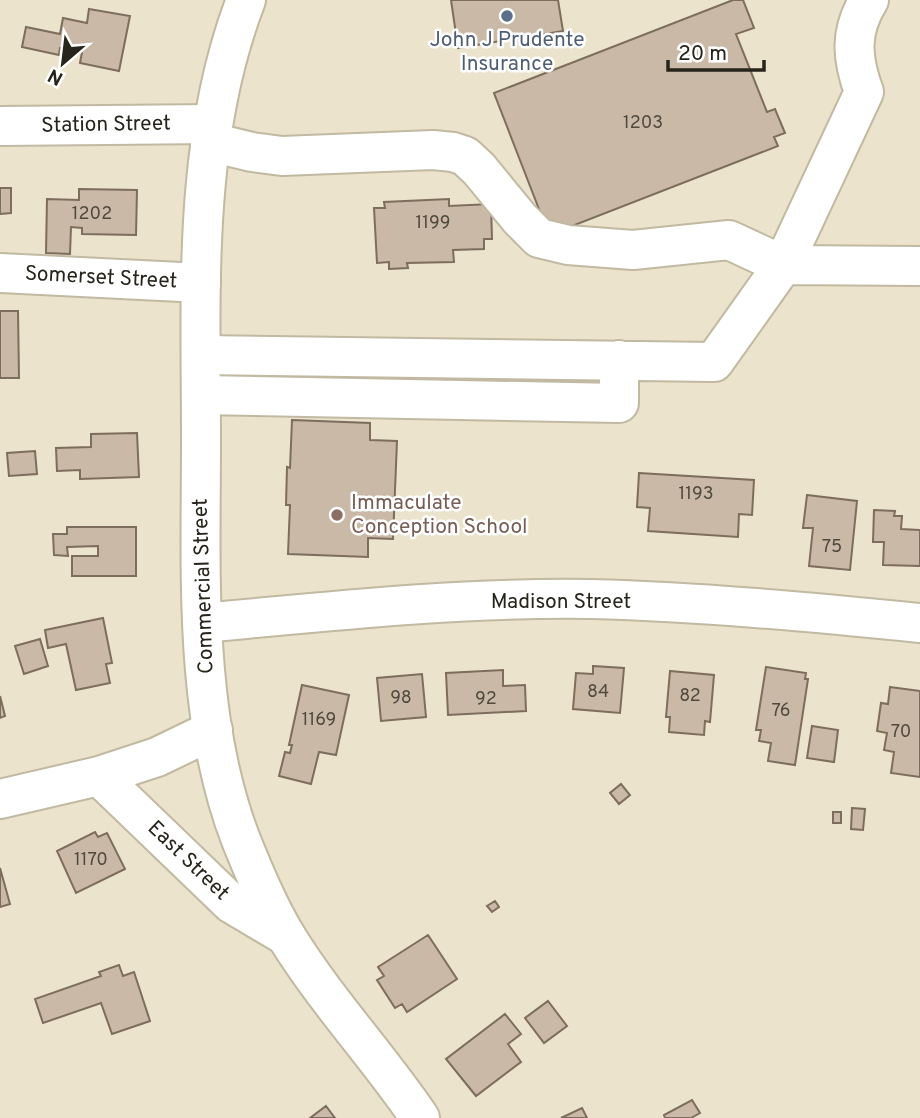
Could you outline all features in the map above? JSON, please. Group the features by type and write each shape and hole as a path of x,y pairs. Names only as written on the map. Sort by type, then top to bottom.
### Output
{"street":[{"name":"Commercial Street","path":"246,0 228,58 212,133 203,209 203,623 213,730 224,790 241,840 286,936 420,1118"},
{"path":"201,355 714,362 783,265 864,92 854,65 855,32 869,0"},
{"name":"Station Street","path":"0,126 212,133 251,152 282,156 433,150 453,152 465,156 479,169 539,238 568,245 633,250 729,240 783,265"},
{"path":"783,265 920,266"},
{"name":"Somerset Street","path":"0,273 201,283"},
{"path":"201,395 619,403 619,360"},
{"name":"Madison Street","path":"203,623 436,602 590,599 763,608 920,623"},
{"path":"0,799 99,776 157,757 213,730"},
{"name":"East Street","path":"99,776 232,904 286,936"}],"building":[{"name":"John J Prudente Insurance","path":"451,0 558,0 563,31 458,48"},
{"path":"733,0 743,0 754,28 736,34 767,112 775,109 785,133 774,137 778,146 549,235 494,93"},
{"path":"89,9 130,16 119,71 80,63 82,52 60,48 59,55 22,47 26,27 60,34 63,18 87,23"},
{"path":"0,188 11,188 11,213 0,214"},
{"path":"79,189 137,190 136,235 82,234 82,228 71,227 70,254 46,253 47,199 79,200"},
{"path":"449,199 449,206 491,204 492,239 484,239 484,249 453,250 454,262 407,263 408,268 389,269 389,262 377,263 374,208 385,208 384,202"},
{"path":"0,311 18,311 19,378 0,378"},
{"path":"292,420 370,423 370,440 397,441 393,539 368,538 368,557 288,554 290,505 286,505 287,467 290,468"},
{"path":"137,433 139,477 80,479 80,470 57,471 56,448 91,447 91,434"},
{"path":"35,451 37,474 9,476 7,453"},
{"path":"639,473 754,480 752,515 739,514 738,537 648,531 650,508 637,507"},
{"path":"807,495 857,501 850,570 809,566 813,528 803,528"},
{"path":"874,510 895,511 894,516 902,516 901,529 920,530 920,566 883,565 884,542 873,542"},
{"path":"67,527 136,527 136,576 72,576 72,556 98,556 98,546 67,547 68,556 54,555 53,534 67,534"},
{"path":"103,618 112,663 106,664 110,683 76,690 66,644 48,648 45,630"},
{"path":"40,639 48,666 24,674 15,646"},
{"path":"593,666 624,668 620,713 573,709 576,673 593,674"},
{"path":"766,667 806,673 805,679 808,679 795,765 768,761 771,743 759,741 761,730 756,730"},
{"path":"503,670 503,686 525,685 526,711 448,715 446,673"},
{"path":"670,671 714,675 710,722 705,721 704,735 669,732 670,717 666,717"},
{"path":"422,674 426,717 381,721 377,678"},
{"path":"302,685 349,695 336,755 319,752 311,784 279,776 285,752 290,753 292,745 289,745"},
{"path":"890,687 920,691 920,777 891,773 894,752 884,750 887,733 877,731 881,703 888,704"},
{"path":"0,696 5,716 0,718"},
{"path":"812,726 838,730 834,762 807,758"},
{"path":"621,784 630,795 619,804 610,793"},
{"path":"852,808 865,809 863,830 851,829"},
{"path":"833,812 841,812 841,823 833,823"},
{"path":"95,832 98,837 107,833 125,869 76,893 57,851"},
{"path":"0,868 10,904 0,907"},
{"path":"495,901 499,907 492,912 487,906"},
{"path":"428,935 457,979 407,1012 402,1004 395,1008 377,980 384,976 378,967"},
{"path":"119,965 123,976 134,972 150,1021 112,1034 101,1003 43,1023 35,999 101,976 99,972"},
{"path":"548,1001 567,1026 544,1043 525,1018"},
{"path":"505,1014 521,1034 508,1044 521,1062 476,1096 446,1059"},
{"path":"692,1100 700,1113 691,1118 665,1118 664,1115"},
{"path":"326,1106 335,1118 310,1118"},
{"path":"582,1108 587,1118 561,1118"}],"place":[{"name":"John J Prudente Insurance","path":"507,16"},
{"name":"Immaculate Conception School","path":"337,515"}]}
